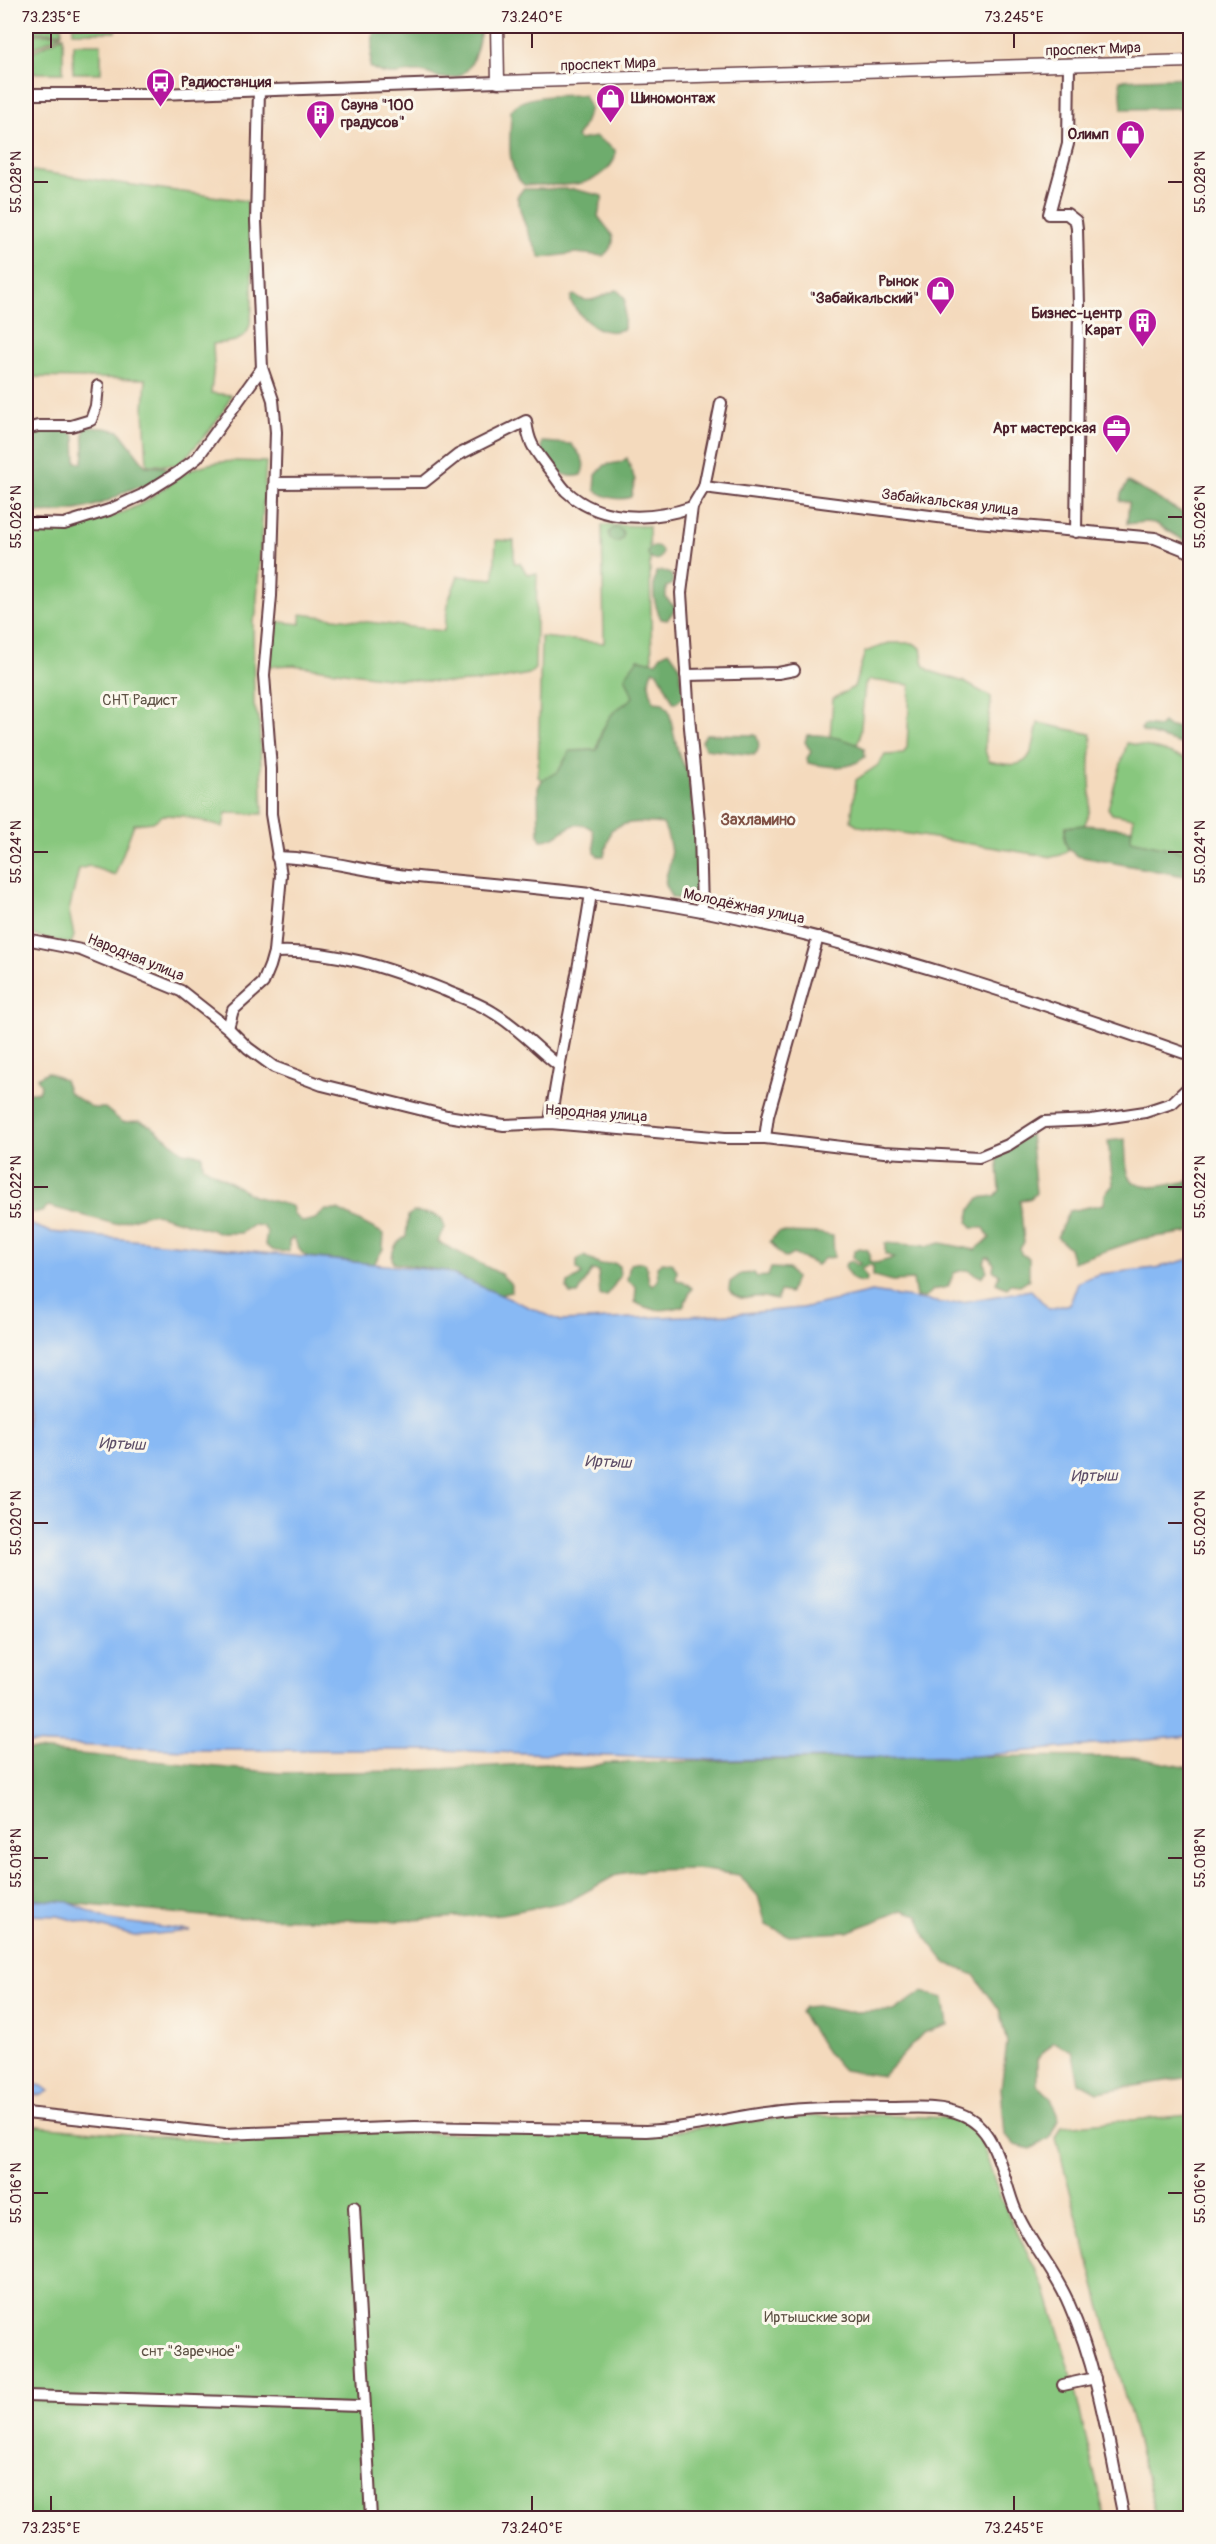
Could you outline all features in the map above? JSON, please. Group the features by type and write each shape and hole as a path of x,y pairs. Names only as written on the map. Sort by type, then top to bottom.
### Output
{"main road":[{"path":"497,26 498,82"},
{"name":"проспект Мира","path":"498,82 1191,61"}],"street":[{"path":"1069,64 1068,144 1049,214 1067,214 1076,221 1077,229 1079,316 1076,532"},
{"name":"проспект Мира","path":"26,94 67,95 498,82"},
{"path":"228,1028 233,1010 263,983 274,952 281,875 271,814 271,769 264,675 271,596 276,432 273,400 262,368 256,211 259,90"},
{"path":"26,523 64,524 109,510 142,495 177,473 197,458 262,368"},
{"path":"26,429 38,426 71,426 91,420 96,406 98,386"},
{"path":"702,911 700,831 681,593 692,507 704,487 721,403"},
{"path":"275,483 423,483 458,456 526,421 529,442 565,490 579,501 619,516 635,518 667,516 692,507"},
{"name":"Забайкальская улица","path":"704,487 977,522 1155,538 1191,552"},
{"path":"686,675 778,673 794,670"},
{"name":"Молодёжная улица","path":"277,857 310,858 405,875 591,892 702,911 818,938 935,969 1191,1055"},
{"path":"550,1123 558,1065 583,949 591,892"},
{"path":"765,1138 768,1116 818,938"},
{"name":"Народная улица","path":"26,939 81,950 181,991 274,1068 322,1085 447,1116 504,1125 550,1123 725,1138 765,1138 884,1152 979,1157 1008,1144 1044,1122 1091,1120 1145,1112 1172,1102 1191,1086"},
{"path":"274,952 327,953 417,979 492,1011 527,1036 537,1049 558,1065"},
{"path":"26,2113 225,2134 415,2127 673,2130 770,2113 819,2108 944,2109 960,2114 973,2120 985,2132 1024,2227 1068,2301 1088,2351 1095,2378 1124,2518"},
{"path":"354,2207 371,2518"},
{"path":"1064,2385 1095,2378"},
{"path":"26,2396 360,2406"}],"green space":[{"path":"26,26 62,26 62,32 26,32"},
{"path":"73,26 116,26 116,32 73,32"},
{"path":"374,26 482,26 475,54 468,69 453,78 442,78 422,72 389,74 370,67"},
{"path":"26,34 62,34 26,52"},
{"path":"63,36 63,73 26,73 26,55"},
{"path":"73,44 101,44 101,73 73,73"},
{"path":"1190,77 1190,108 1122,109 1120,80"},
{"path":"584,95 590,108 582,129 576,137 579,140 596,137 615,150 612,163 603,173 583,183 524,185 518,178 511,160 511,111 516,105 533,98"},
{"path":"26,170 247,201 252,269 250,323 247,332 240,339 213,344 214,365 211,393 231,395 215,423 178,465 147,465 144,409 146,379 26,377"},
{"path":"523,189 573,189 603,196 598,216 612,235 613,240 609,250 603,256 576,253 541,258 526,228 519,206 517,197"},
{"path":"617,290 625,298 624,329 608,331 593,326 571,302 571,297 574,295 591,300"},
{"path":"26,395 32,395 31,415 26,423"},
{"path":"85,427 119,431 146,466 164,467 168,470 155,483 135,488 92,506 58,512 26,511 26,448 33,440 36,429 69,430 75,437 76,462 82,463"},
{"path":"542,442 571,444 583,462 581,475 567,475 553,468 543,456"},
{"path":"627,458 635,480 631,497 613,498 595,490 596,475 605,465 621,462"},
{"name":"СНТ Радист","path":"235,461 266,462 256,615 253,621 254,706 259,719 263,814 226,813 223,827 183,816 163,815 153,822 134,824 115,875 89,866 79,869 69,911 74,936 71,944 26,934 26,526 70,526 111,517 146,501 193,469 208,464"},
{"path":"1128,482 1190,517 1190,544 1155,523 1127,524 1129,502 1120,501"},
{"path":"602,525 649,526 652,662 638,659 634,697 628,704 613,713 601,733 597,750 570,751 558,772 542,780 538,777 541,637 604,643"},
{"path":"616,528 621,530 623,535 621,540 616,542 611,540 609,535 611,530"},
{"path":"496,540 514,541 514,563 520,563 527,574 537,574 535,669 529,674 496,680 454,683 387,678 293,665 270,666 272,621 301,624 301,614 444,631 449,599 458,576 494,579"},
{"path":"652,546 658,546 662,553 658,560 652,560 648,556 648,550"},
{"path":"663,571 671,574 673,580 671,585 666,587 666,598 676,608 667,620 661,619 654,596 656,572"},
{"path":"889,643 913,643 921,648 924,665 930,671 964,682 991,697 985,738 989,761 1013,764 1026,760 1033,746 1038,723 1091,734 1090,810 1084,825 1066,827 1064,838 1068,850 1052,857 859,826 851,821 856,780 878,765 885,755 903,754 907,748 910,685 870,680 865,684 860,737 857,744 830,738 833,699 854,687 865,652"},
{"path":"669,651 679,665 684,696 677,702 673,702 659,673 653,670 649,686 654,702 663,703 669,711 678,752 688,774 696,830 698,893 687,899 672,898 666,886 671,853 663,824 630,823 611,830 604,856 598,856 595,853 593,830 585,826 572,826 548,839 541,840 539,836 538,788 542,780 558,772 570,751 597,750 608,720 614,712 633,697 625,676 638,659 656,662 661,655"},
{"path":"1190,713 1190,747 1143,732 1141,729 1144,725 1159,727 1163,723 1168,727 1181,727"},
{"path":"706,734 756,735 758,748 754,755 705,749 702,741"},
{"path":"807,735 829,736 851,742 864,748 865,757 845,766 830,767 808,763 807,758 811,752 805,742"},
{"path":"1127,743 1154,748 1190,760 1190,853 1130,840 1134,818 1112,814 1108,808"},
{"path":"1084,825 1132,829 1130,840 1190,853 1190,877 1077,856 1066,844 1066,827"},
{"path":"47,1072 64,1080 69,1093 93,1108 105,1108 122,1122 140,1121 151,1126 183,1152 202,1155 203,1166 253,1196 292,1206 294,1215 303,1222 315,1219 326,1210 338,1210 384,1234 383,1249 374,1264 308,1257 302,1253 293,1238 289,1241 289,1251 273,1250 265,1244 267,1232 263,1226 253,1225 241,1233 222,1233 152,1213 115,1224 48,1206 42,1212 26,1213 26,1092 38,1092 41,1085 37,1078"},
{"path":"1030,1134 1036,1193 1031,1198 1020,1201 1024,1242 1020,1249 1021,1254 1029,1258 1029,1279 1020,1285 1011,1284 1007,1288 996,1283 999,1275 993,1270 994,1264 989,1257 986,1257 984,1263 987,1271 981,1277 966,1270 954,1273 948,1287 933,1290 925,1298 916,1297 913,1280 893,1281 873,1276 873,1266 869,1265 861,1269 867,1278 866,1282 855,1280 850,1276 845,1266 846,1263 852,1261 857,1265 860,1264 853,1257 854,1252 859,1248 868,1250 869,1261 876,1263 894,1258 885,1254 885,1243 927,1246 941,1243 975,1250 990,1238 984,1228 972,1228 968,1222 971,1209 979,1198 995,1196 1000,1190 997,1155"},
{"path":"1125,1139 1128,1173 1132,1180 1146,1186 1164,1186 1189,1181 1188,1150 1190,1150 1190,1232 1141,1239 1073,1262 1069,1248 1057,1237 1069,1211 1104,1204 1105,1194 1113,1185 1108,1141"},
{"path":"414,1212 434,1214 442,1219 445,1228 438,1242 501,1274 512,1285 511,1292 499,1295 445,1271 393,1263 393,1251 399,1241 406,1237 408,1216"},
{"path":"779,1232 818,1233 833,1236 834,1257 825,1258 817,1265 793,1254 786,1258 770,1241"},
{"path":"584,1256 600,1265 614,1263 619,1266 620,1276 607,1296 600,1296 598,1271 592,1270 578,1294 570,1294 567,1289 568,1283 582,1274 577,1269 577,1260"},
{"path":"642,1262 646,1264 649,1282 653,1285 658,1280 657,1266 662,1262 672,1263 677,1270 676,1280 683,1281 692,1288 683,1306 659,1310 647,1308 635,1302 636,1287 627,1280 630,1264"},
{"path":"771,1268 788,1269 795,1278 790,1293 780,1291 777,1300 762,1297 742,1298 729,1290 730,1282 741,1274 754,1273 757,1277 768,1276"},
{"path":"26,1749 280,1773 405,1771 546,1763 576,1768 605,1763 975,1756 1133,1757 1190,1768 1190,2077 1097,2092 1079,2082 1072,2051 1053,2042 1037,2059 1037,2084 1051,2098 1059,2120 1051,2137 1031,2149 1015,2145 1005,2134 1001,2088 1007,2043 999,2009 974,1975 946,1963 927,1939 918,1915 902,1910 848,1932 787,1935 766,1925 758,1896 739,1875 698,1869 646,1870 618,1874 569,1901 502,1914 398,1921 214,1917 26,1899"},
{"path":"922,1992 944,1998 948,2025 923,2033 883,2076 843,2070 828,2054 800,2012 804,2007 817,2006 848,2012 894,2011"},
{"name":"Иртышские зори","path":"874,2115 948,2118 961,2122 980,2138 1001,2199 1047,2293 1070,2370 1105,2518 26,2518 26,2125 231,2143 343,2133 658,2133 787,2117"},
{"path":"1190,2115 1190,2518 1157,2518 1056,2138 1062,2126"}],"water":[{"name":"Иртыш","path":"26,1223 51,1232 445,1271 561,1321 733,1314 802,1308 872,1292 950,1304 1031,1290 1049,1309 1070,1304 1078,1282 1099,1274 1156,1268 1190,1259 1190,1736 975,1756 718,1760 440,1750 187,1750 26,1743"},
{"path":"26,1899 68,1902 109,1920 190,1931 134,1936 58,1916 26,1915"},
{"path":"26,2082 42,2086 49,2091 42,2095 26,2094"}],"place":[{"name":"Радиостанция","path":"160,108"},
{"name":"Шиномонтаж","path":"610,124"},
{"name":"Сауна \"100 градусов\"","path":"320,140"},
{"name":"Олимп","path":"1130,160"},
{"name":"Рынок \"Забайкальский\"","path":"940,316"},
{"name":"Бизнес-центр Карат","path":"1143,348"},
{"name":"Арт мастерская","path":"1117,454"}],"district":[{"name":"Захламино","path":"758,819"}],"park label":[{"name":"снт \"Заречное\"","path":"191,2351"}]}
